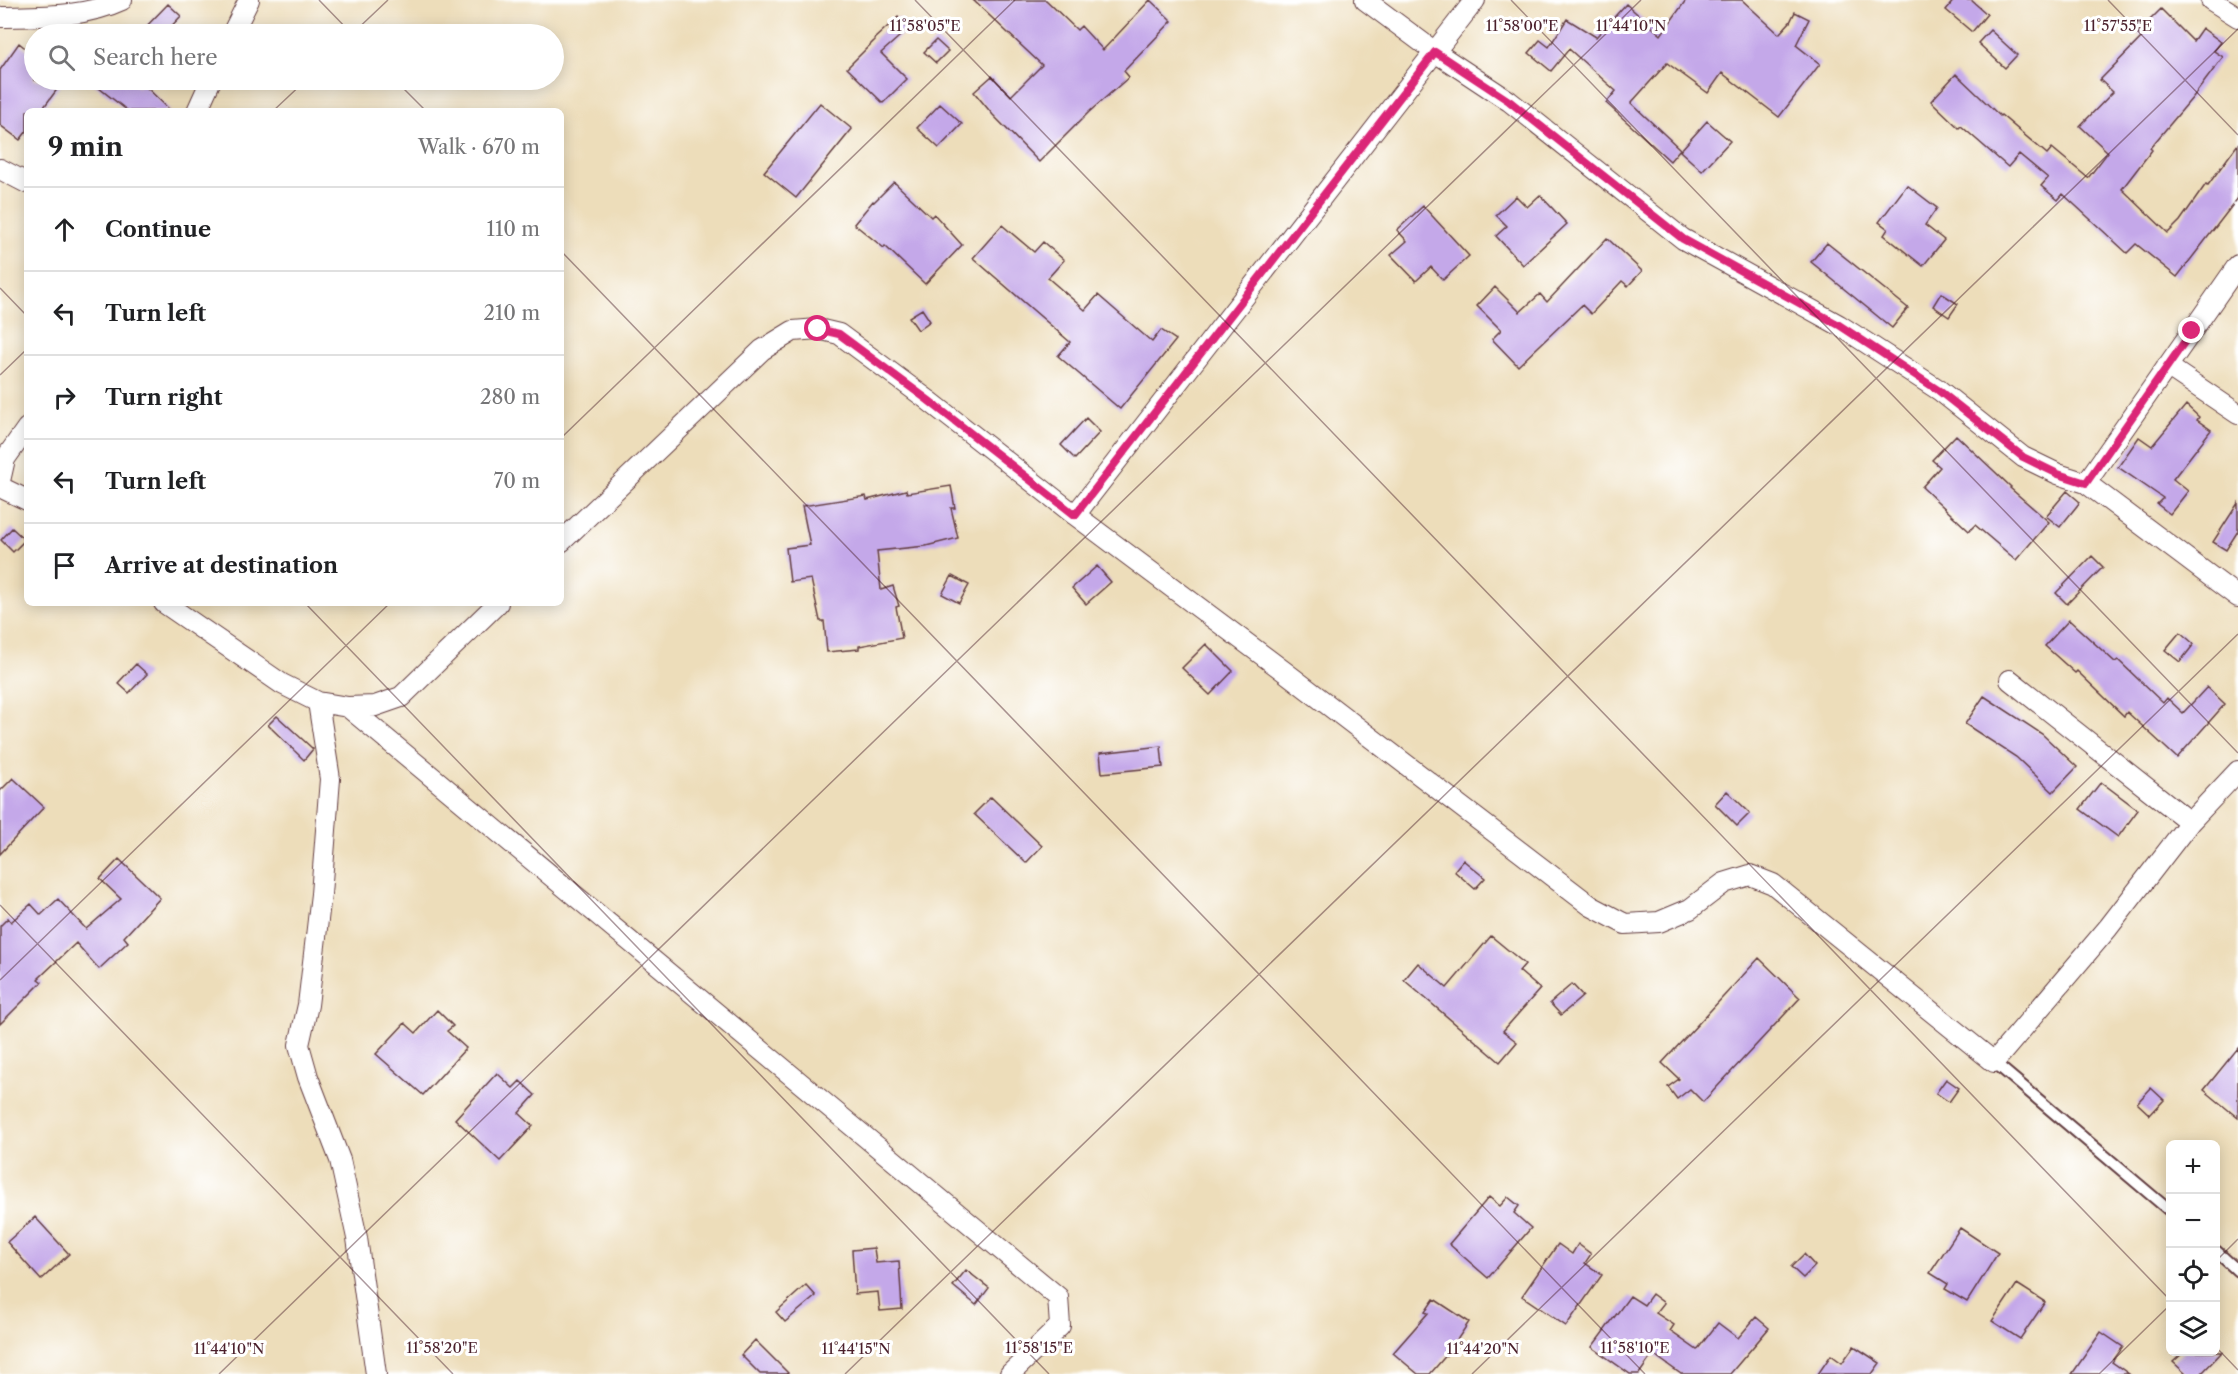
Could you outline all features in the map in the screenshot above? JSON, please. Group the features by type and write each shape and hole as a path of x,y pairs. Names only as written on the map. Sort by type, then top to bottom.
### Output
{"street":[{"path":"0,17 60,16 101,9 122,0"},
{"path":"237,24 249,0"},
{"path":"1365,0 1435,52 1509,101 1683,239 1839,325 1938,390 2023,457 2058,474 2086,483 2238,597"},
{"path":"1075,515 1475,0"},
{"path":"2211,0 2238,17"},
{"path":"198,108 206,90"},
{"path":"0,168 24,181"},
{"path":"2086,483 2238,265"},
{"path":"564,539 762,350 793,331 818,329 839,334 1591,906 1625,924 1659,922 1690,909 1724,884 1750,875 1773,884 1994,1062 2108,928 2190,822 2238,771"},
{"path":"2167,366 2238,414"},
{"path":"0,481 5,459 24,432"},
{"path":"0,487 24,499"},
{"path":"168,606 282,684 318,702 348,706 375,706 401,697 495,606"},
{"path":"2010,680 2190,822"},
{"path":"318,702 330,779 312,971 308,1005 299,1045 308,1077 340,1160 357,1238 376,1374"},
{"path":"348,706 1058,1297 1060,1326 1010,1374"}],"lane":[{"path":"1994,1062 2166,1208"},
{"path":"2220,1255 2238,1271"}],"building":[{"path":"973,0 1046,0 1077,30 1081,26 1103,50 1150,0 1172,21 1124,71 1129,77 1089,112 1039,162 974,92 992,76 1011,96 1042,65"},
{"path":"1686,0 1742,0 1779,34 1790,22 1795,12 1809,19 1796,45 1820,64 1779,117 1722,73 1708,93 1667,63 1631,103 1680,149 1670,161 1606,103 1616,91 1569,49 1551,71 1529,53 1540,40 1549,47 1567,19 1596,37 1626,4 1661,35"},
{"path":"1954,0 1971,0 1987,14 1972,32 1946,10"},
{"path":"168,4 181,16 173,24 149,24"},
{"path":"2161,9 2193,41 2202,28 2221,42 2214,51 2223,57 2150,148 2152,150 2122,189 2168,233 2180,221 2238,144 2238,198 2177,277 2136,244 2127,253 2063,194 2058,200 2041,186 2048,178 2019,154 2008,167 1961,126 1959,128 1931,101 1956,74 2000,116 2047,154 2052,148 2088,178 2108,152 2080,126 2113,92 2100,80 2142,37 2137,33"},
{"path":"898,17 908,29 881,53 907,79 883,103 847,68"},
{"path":"1990,30 2017,55 2005,68 1978,43"},
{"path":"936,40 948,51 936,63 924,52"},
{"path":"19,43 24,47 24,90 57,90 43,108 24,108 24,135 20,140 0,125 0,70"},
{"path":"102,90 149,90 168,108 124,108"},
{"path":"820,103 852,129 796,198 764,172"},
{"path":"940,104 962,124 939,148 917,128"},
{"path":"1707,121 1730,141 1702,171 1680,151"},
{"path":"894,182 931,217 934,214 962,245 925,284 885,246 884,248 854,224 873,201"},
{"path":"1907,185 1937,208 1925,225 1944,240 1923,266 1884,235 1888,229 1879,222"},
{"path":"1540,195 1567,224 1523,265 1496,236 1507,226 1496,215 1516,196 1527,207"},
{"path":"1423,206 1469,256 1443,280 1431,267 1416,281 1391,255 1407,241 1397,230"},
{"path":"1002,225 1034,252 1043,242 1064,260 1048,278 1085,310 1098,295 1152,342 1161,330 1176,340 1120,409 1058,356 1070,342 973,258"},
{"path":"1607,238 1642,271 1628,286 1622,281 1591,314 1582,305 1518,366 1492,339 1501,330 1477,306 1495,287 1520,312 1540,294 1547,302"},
{"path":"1827,243 1908,308 1892,328 1811,262"},
{"path":"1941,293 1958,304 1949,317 1933,306"},
{"path":"922,309 930,321 918,330 909,317"},
{"path":"2186,405 2199,417 2197,420 2211,430 2173,479 2188,491 2170,514 2157,504 2163,498 2118,467 2139,437 2152,446"},
{"path":"1086,418 1100,432 1075,459 1061,445"},
{"path":"1956,435 2010,488 2049,522 2016,560 1975,525 1969,531 1922,487 1940,467 1932,460"},
{"path":"951,486 955,508 951,508 958,538 926,546 877,551 881,590 893,586 899,606 896,607 902,638 859,646 859,649 827,652 824,621 820,621 811,579 790,582 786,548 810,545 802,506 866,496 867,500 906,490 907,493"},
{"path":"2067,491 2080,502 2060,527 2046,516"},
{"path":"2238,503 2238,531 2226,550 2213,542"},
{"path":"12,528 24,541 13,552 1,540"},
{"path":"2092,556 2103,567 2067,604 2056,593"},
{"path":"1097,566 1111,582 1086,604 1072,588"},
{"path":"952,576 969,585 959,603 942,594"},
{"path":"2069,620 2115,662 2118,660 2163,703 2167,698 2183,713 2207,687 2225,704 2177,758 2127,712 2124,716 2077,671 2075,673 2045,646"},
{"path":"2180,632 2194,644 2180,662 2165,650"},
{"path":"1206,644 1233,671 1210,695 1182,668"},
{"path":"136,664 147,674 129,693 118,683"},
{"path":"1984,696 2042,734 2077,767 2053,792 2016,757 1965,724"},
{"path":"277,716 313,749 304,760 268,725"},
{"path":"1161,746 1163,767 1102,773 1100,753"},
{"path":"13,778 44,807 0,854 0,791"},
{"path":"2101,782 2138,810 2118,837 2080,809"},
{"path":"1727,791 1750,813 1737,826 1715,804"},
{"path":"991,797 1042,846 1026,863 974,814"},
{"path":"119,859 160,898 124,937 128,942 99,969 76,943 38,979 42,982 0,1024 0,926 8,918 11,922 31,904 41,915 58,899 86,929 121,899 100,879"},
{"path":"1463,860 1485,878 1475,889 1454,871"},
{"path":"1491,936 1525,964 1519,971 1540,989 1503,1031 1517,1042 1500,1062 1404,980 1418,963 1447,988"},
{"path":"1759,958 1800,998 1703,1102 1690,1089 1677,1099 1668,1087 1679,1079 1662,1063"},
{"path":"1572,984 1583,996 1561,1015 1550,1003"},
{"path":"437,1010 453,1026 447,1031 466,1048 423,1095 376,1054 405,1023 416,1033"},
{"path":"2238,1048 2238,1118 2204,1090"},
{"path":"497,1073 513,1088 520,1081 535,1095 519,1113 533,1126 500,1161 455,1119"},
{"path":"1946,1079 1959,1088 1949,1102 1936,1093"},
{"path":"2151,1088 2164,1100 2150,1115 2137,1103"},
{"path":"1489,1197 1500,1206 1508,1197 1519,1206 1514,1213 1531,1228 1488,1278 1449,1244"},
{"path":"35,1217 69,1254 41,1280 7,1242"},
{"path":"1960,1228 1998,1253 1967,1302 1945,1289 1948,1284 1930,1273"},
{"path":"1558,1244 1572,1254 1578,1244 1591,1254 1585,1263 1602,1275 1566,1326 1522,1296"},
{"path":"874,1248 876,1263 899,1261 902,1309 880,1311 878,1292 855,1294 852,1250"},
{"path":"1804,1254 1815,1266 1803,1278 1791,1267"},
{"path":"966,1270 989,1288 976,1305 953,1286"},
{"path":"2017,1284 2045,1302 2020,1339 1992,1321"},
{"path":"806,1285 816,1296 785,1322 776,1312"},
{"path":"1652,1294 1664,1303 1656,1313 1674,1325 1670,1331 1697,1350 1718,1323 1738,1338 1756,1317 1769,1328 1730,1374 1681,1374 1653,1354 1639,1374 1630,1374 1592,1347 1630,1296 1644,1305"},
{"path":"1434,1299 1469,1322 1449,1352 1430,1374 1418,1374 1393,1353 1428,1313 1425,1312"},
{"path":"2101,1332 2123,1347 2112,1362 2129,1374 2072,1374"},
{"path":"755,1340 789,1374 760,1374 741,1355"},
{"path":"1854,1346 1880,1363 1872,1374 1818,1374 1831,1355 1842,1363"},
{"path":"2180,1356 2218,1356 2201,1374 2186,1374 2173,1362"}],"route":[{"path":"818,329 839,334 1075,515 1435,52 1509,101 1683,239 1839,325 1938,390 2023,457 2058,474 2086,483 2192,331"}]}
